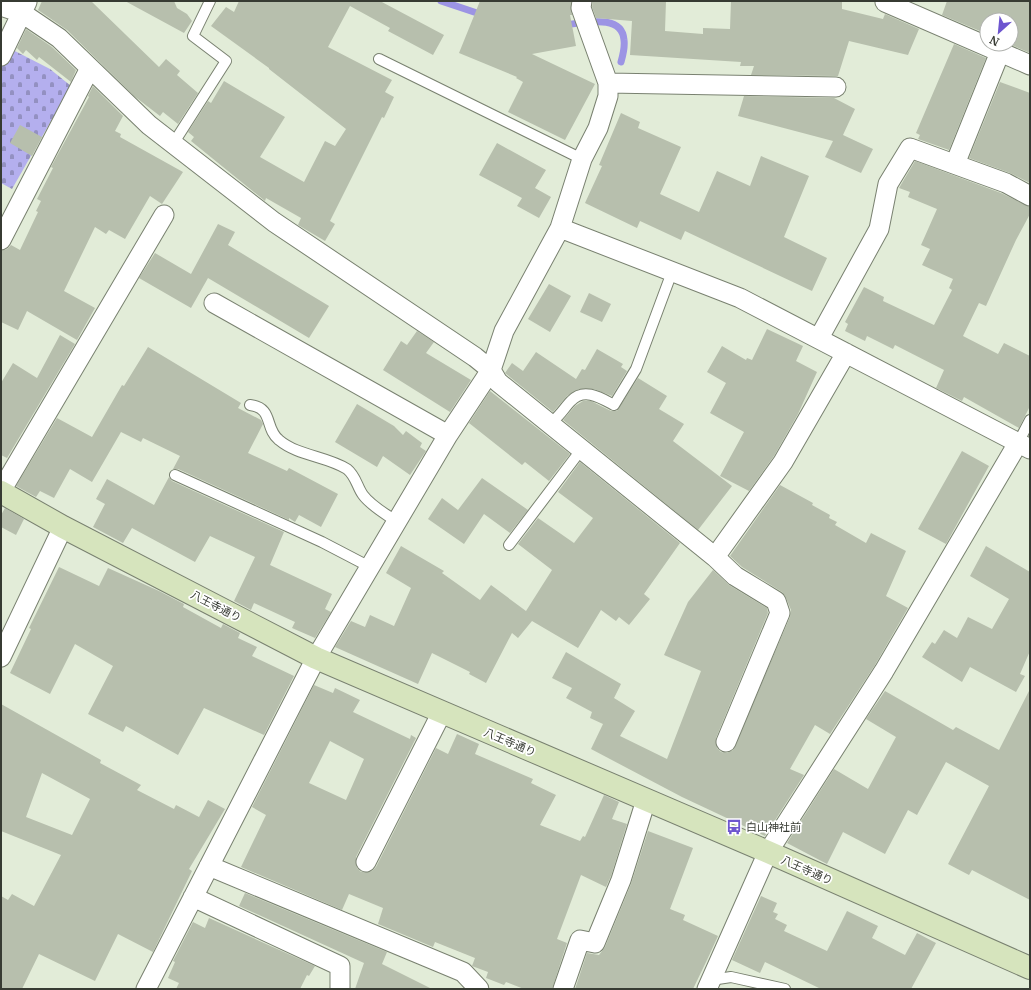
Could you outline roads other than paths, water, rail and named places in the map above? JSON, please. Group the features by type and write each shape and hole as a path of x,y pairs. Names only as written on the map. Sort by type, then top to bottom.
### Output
{"street":[{"path":"146,989 316,658 448,435 491,370 504,331 560,228 582,159 598,128 608,96 608,83 581,8 582,1"},
{"path":"885,2 979,43"},
{"path":"1,6 25,7 148,125 274,222 415,316 491,370 498,382 715,557 735,576 776,601 780,614 726,742"},
{"path":"1,56 25,7"},
{"path":"955,164 1000,52 1030,65"},
{"path":"1,240 90,68"},
{"path":"608,83 836,87"},
{"path":"819,338 879,229 888,184 910,148 1006,183 1030,196"},
{"path":"1,492 164,215"},
{"path":"560,228 740,298 1024,446 884,671 768,852 709,985"},
{"path":"214,303 448,435"},
{"path":"715,557 782,462 846,353"},
{"name":"八王寺通り","path":"1,492 316,658 768,852 1030,968"},
{"path":"1,657 63,526"},
{"path":"366,862 442,712"},
{"path":"563,989 580,940 595,943 621,880 646,800"},
{"path":"209,866 463,972 479,989"},
{"path":"193,897 340,966 340,989"}],"lane":[{"path":"173,144 226,61 193,36 210,1"},
{"path":"379,59 582,159"},
{"path":"546,421 554,420 571,400 581,395 595,395 614,405 636,369 672,272"},
{"path":"250,405 259,406 264,410 270,429 278,439 293,449 334,462 348,470 357,482 363,495 397,522"},
{"path":"1024,446 1030,420"},
{"path":"509,545 581,450"},
{"path":"175,475 322,542 370,567"},
{"path":"709,985 731,977 785,989"}],"waterway":[{"path":"441,1 483,15"},
{"path":"563,25 600,22 609,23 616,26 622,31 624,40 621,62"}],"place":[{"name":"白山神社前","path":"734,827"}]}
